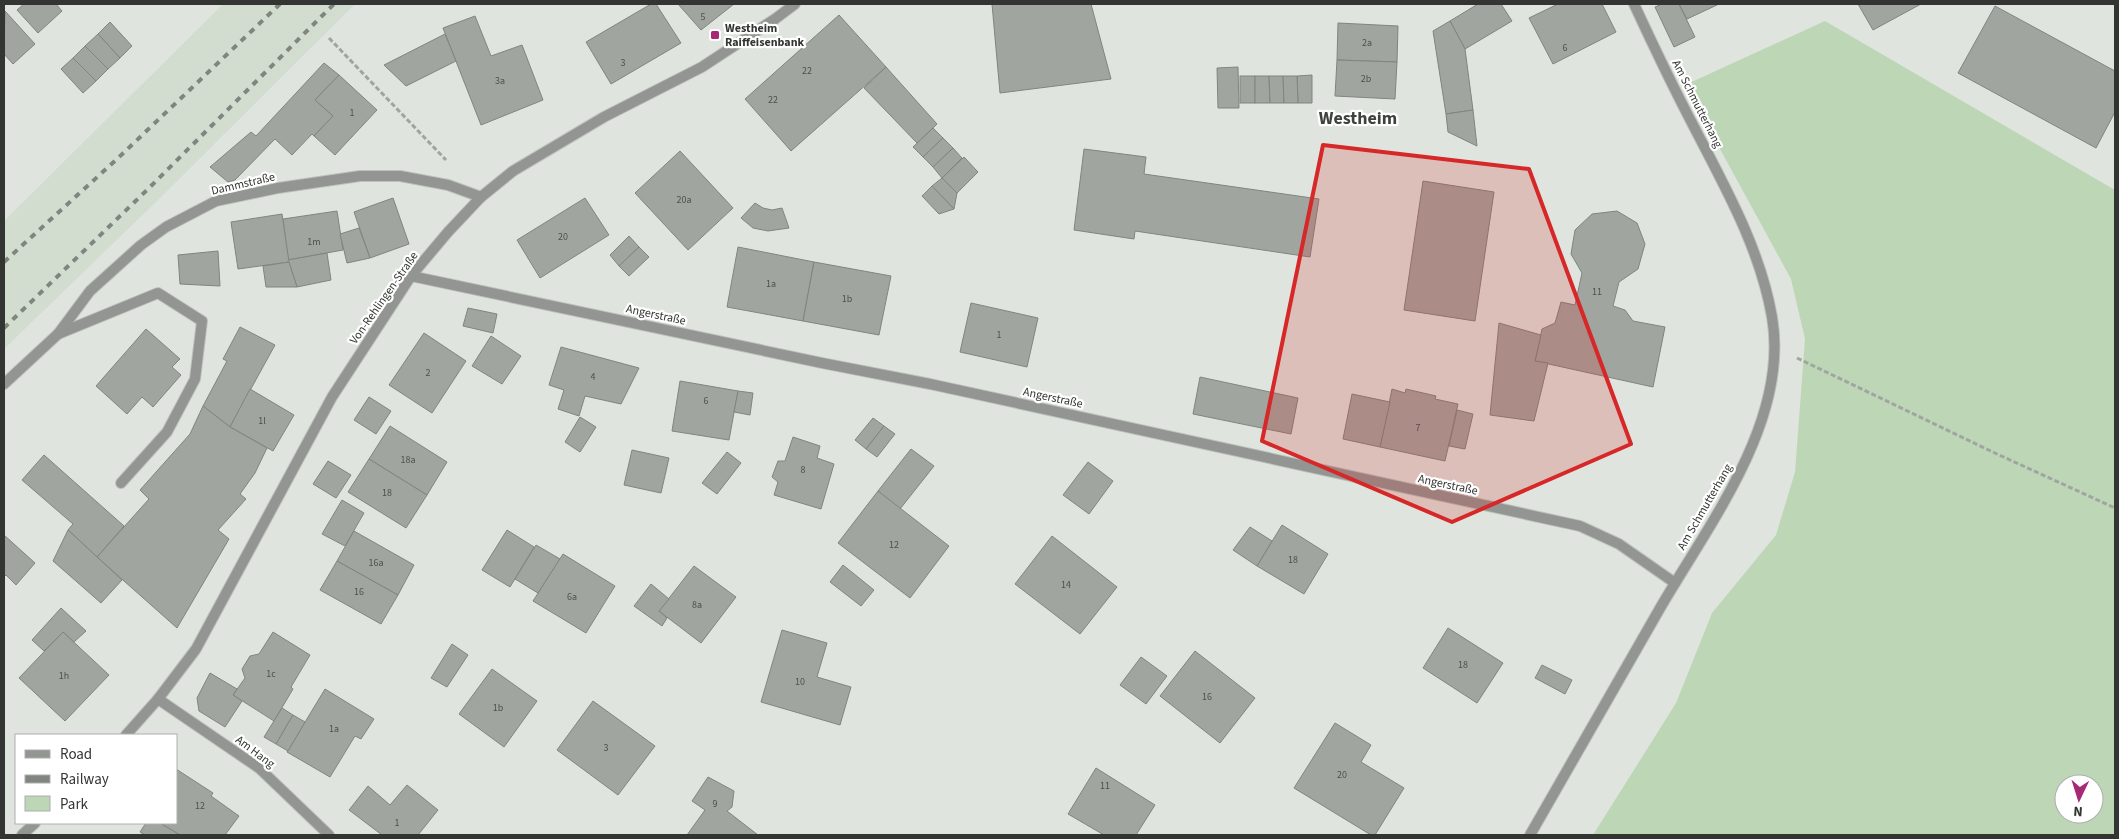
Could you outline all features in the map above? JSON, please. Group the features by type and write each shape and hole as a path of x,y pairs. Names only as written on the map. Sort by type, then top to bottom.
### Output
{"street":[{"name":"Von-Rehlingen-Straße","path":"127,734 158,699 196,649 332,397 411,276 481,197 513,171 557,143 702,67 795,4"},
{"name":"Am Schmutterhang","path":"1530,835 1675,583 1735,486 1754,442 1768,394 1777,348 1765,285 1753,246 1739,213 1674,90 1634,4"},
{"name":"Dammstraße","path":"4,384 58,334 90,291 141,245 166,227 197,209 216,201 270,190 360,176 400,176 448,185 481,197"},
{"name":"Angerstraße","path":"411,276 930,384 1580,526 1619,544 1675,583"},
{"name":"Dammstraße","path":"58,334 158,293 202,321 195,379 167,432 121,483"},
{"name":"Am Hang","path":"158,699 259,768 330,835"},
{"path":"22,835 34,824"}],"path":[{"path":"329,38 447,161"},
{"path":"1777,348 1988,450 2115,508"}],"highlighted area":[{"path":"1323,145 1529,169 1631,444 1452,522 1262,441"}],"shaded area":[{"path":"223,4 355,4 158,200 4,349 4,221"}],"green space":[{"path":"1825,21 2115,190 2115,835 1593,835 1676,703 1712,613 1776,535 1795,472 1805,339 1791,279 1685,85"}],"building":[{"path":"24,4 56,4 62,11 38,33 17,10"},
{"path":"651,4 656,4 681,43 611,84 586,42"},
{"path":"678,4 734,4 701,30"},
{"path":"992,4 1091,4 1111,79 1000,93"},
{"path":"1478,4 1501,4 1512,21 1465,49 1450,21"},
{"path":"1558,4 1602,4 1616,32 1553,64 1529,18"},
{"path":"1662,4 1679,4 1695,37 1674,47 1655,7"},
{"path":"1679,4 1719,4 1687,19"},
{"path":"1858,4 1921,4 1873,30"},
{"path":"1995,6 2115,71 2115,112 2096,148 1958,73"},
{"path":"5,11 35,44 13,64 4,54"},
{"path":"839,15 886,67 791,151 745,99"},
{"path":"475,16 491,56 522,45 543,100 481,125 443,28"},
{"path":"1450,21 1465,49 1473,110 1446,114 1433,31"},
{"path":"110,22 132,46 120,58 98,34"},
{"path":"1338,23 1398,26 1397,62 1337,60"},
{"path":"98,34 120,58 108,69 85,46"},
{"path":"445,34 456,61 406,86 384,65"},
{"path":"85,46 108,69 96,81 73,58"},
{"path":"73,58 96,81 83,93 61,69"},
{"path":"1337,60 1397,62 1395,99 1335,96"},
{"path":"324,63 339,75 315,100 333,116 314,136 312,134 292,155 275,139 235,180 228,182 210,167 251,132 256,136"},
{"path":"886,67 937,124 917,143 864,88"},
{"path":"1238,67 1239,108 1218,108 1217,68"},
{"path":"339,75 377,110 335,155 314,136 333,116 315,100"},
{"path":"1312,75 1312,103 1298,103 1297,76"},
{"path":"1240,76 1255,76 1255,103 1240,103"},
{"path":"1255,76 1269,76 1270,103 1255,103"},
{"path":"1269,76 1283,76 1284,103 1270,103"},
{"path":"1283,76 1297,76 1298,103 1284,103"},
{"path":"1473,110 1477,146 1448,132 1446,114"},
{"path":"933,128 943,138 923,157 913,147"},
{"path":"943,138 953,148 933,167 923,157"},
{"path":"953,148 962,158 942,178 933,167"},
{"path":"1084,149 1146,157 1144,174 1319,199 1310,257 1135,231 1134,239 1074,230"},
{"path":"680,151 733,208 688,250 635,193"},
{"path":"964,157 978,172 957,193 942,178"},
{"path":"942,178 957,193 954,209 932,186"},
{"path":"1423,181 1494,192 1475,321 1404,310"},
{"path":"932,186 954,209 939,214 922,196"},
{"path":"393,198 409,244 370,258 354,212"},
{"path":"585,198 609,235 540,278 517,240"},
{"path":"755,203 763,208 772,210 782,208 789,228 768,231 753,228 741,218"},
{"path":"337,211 343,250 288,260 283,219"},
{"path":"1617,211 1637,223 1645,244 1638,269 1619,282 1613,306 1625,310 1633,321 1665,327 1653,387 1535,361 1542,329 1555,323 1561,302 1575,305 1582,273 1571,254 1575,230 1592,214"},
{"path":"282,214 289,262 238,269 231,222"},
{"path":"359,228 370,258 347,263 340,234"},
{"path":"629,236 639,247 619,266 610,255"},
{"path":"639,247 649,257 629,276 619,266"},
{"path":"738,247 814,262 803,321 727,307"},
{"path":"218,251 220,286 180,284 178,255"},
{"path":"327,253 331,280 297,287 288,260"},
{"path":"289,262 297,287 266,287 263,266"},
{"path":"814,262 891,276 879,335 803,321"},
{"path":"971,303 1038,318 1027,367 960,352"},
{"path":"468,308 497,314 493,333 463,326"},
{"path":"1499,323 1541,335 1535,361 1548,363 1534,421 1490,415"},
{"path":"240,327 275,345 230,427 203,406 227,361 223,359"},
{"path":"146,329 180,359 172,367 181,375 153,407 142,397 127,414 96,386"},
{"path":"424,333 466,361 432,413 389,385"},
{"path":"491,336 521,356 502,384 472,366"},
{"path":"561,347 639,368 621,404 585,396 579,416 558,409 564,390 549,385"},
{"path":"1200,377 1298,398 1291,434 1193,414"},
{"path":"680,381 738,391 729,440 672,431"},
{"path":"250,389 294,415 273,451 230,427"},
{"path":"1392,389 1405,393 1406,389 1436,396 1435,399 1458,404 1445,461 1380,447"},
{"path":"738,391 753,393 750,415 734,412"},
{"path":"1352,394 1390,402 1380,447 1343,439"},
{"path":"369,397 391,411 376,434 354,420"},
{"path":"203,406 230,427 267,448 255,473 240,494 246,499 218,530 229,539 177,628 97,557 149,499 140,490 190,434"},
{"path":"1457,410 1473,414 1465,449 1449,446"},
{"path":"580,417 596,427 580,452 565,442"},
{"path":"873,418 884,426 866,449 855,440"},
{"path":"390,426 447,462 427,495 369,459"},
{"path":"884,426 895,434 877,457 866,449"},
{"path":"793,437 820,446 817,458 834,464 821,509 774,495 778,482 772,477 778,461 785,461"},
{"path":"911,449 934,466 900,509 878,491"},
{"path":"632,450 669,458 661,493 624,485"},
{"path":"727,452 741,463 717,494 702,483"},
{"path":"44,455 124,526 97,557 68,530 73,524 22,480"},
{"path":"369,459 427,495 406,528 348,492"},
{"path":"328,461 351,475 336,498 313,484"},
{"path":"1088,462 1113,481 1089,514 1063,495"},
{"path":"878,491 949,546 910,598 838,543"},
{"path":"342,500 364,513 345,546 322,534"},
{"path":"1282,525 1328,554 1304,594 1257,566"},
{"path":"1250,527 1272,541 1257,566 1233,550"},
{"path":"68,530 122,580 101,603 53,561"},
{"path":"507,530 534,547 510,587 482,570"},
{"path":"354,531 414,565 398,595 337,561"},
{"path":"4,535 35,563 16,585 6,575 4,577"},
{"path":"1052,536 1117,587 1080,634 1015,584"},
{"path":"536,545 560,559 538,593 515,579"},
{"path":"563,554 615,586 586,633 533,601"},
{"path":"337,561 398,595 381,624 320,590"},
{"path":"843,565 874,590 861,606 830,582"},
{"path":"694,566 736,597 701,643 659,611"},
{"path":"651,584 669,599 659,611 667,618 662,626 634,606"},
{"path":"61,608 86,631 74,642 63,632 44,651 32,640"},
{"path":"1448,628 1503,663 1477,703 1423,668"},
{"path":"782,630 827,643 817,677 851,687 840,725 761,702"},
{"path":"63,632 109,675 65,721 19,678"},
{"path":"273,632 310,655 274,721 233,695 245,678 242,669 250,656 259,654"},
{"path":"452,644 468,655 447,687 431,678"},
{"path":"1195,651 1255,698 1220,743 1160,696"},
{"path":"1141,657 1167,676 1146,704 1120,685"},
{"path":"1542,665 1572,680 1565,694 1535,678"},
{"path":"492,669 537,701 504,747 459,714"},
{"path":"210,673 237,689 233,695 242,701 225,727 199,711 197,698"},
{"path":"325,689 374,719 361,739 355,736 330,777 287,752"},
{"path":"593,701 655,746 618,795 557,750"},
{"path":"282,708 293,715 276,744 264,737"},
{"path":"293,715 305,722 288,751 276,744"},
{"path":"1335,723 1371,745 1361,762 1404,788 1375,835 1371,835 1294,788"},
{"path":"1096,768 1155,805 1136,835 1104,835 1068,814"},
{"path":"178,770 213,793 211,796 239,816 225,835 180,835 162,824 178,824"},
{"path":"708,777 734,791 732,807 727,811 758,835 687,835 705,810 692,801"},
{"path":"407,785 438,810 418,835 382,835 349,810 368,786 390,805"},
{"path":"145,824 162,824 180,835 145,835 140,832"}],"railway":[{"path":"4,262 117,159 280,4"},
{"path":"4,328 148,189 334,4"}],"place":[{"name":"Westheim Raiffeisenbank","path":"715,35"}],"district":[{"name":"Westheim","path":"1358,118"}]}
